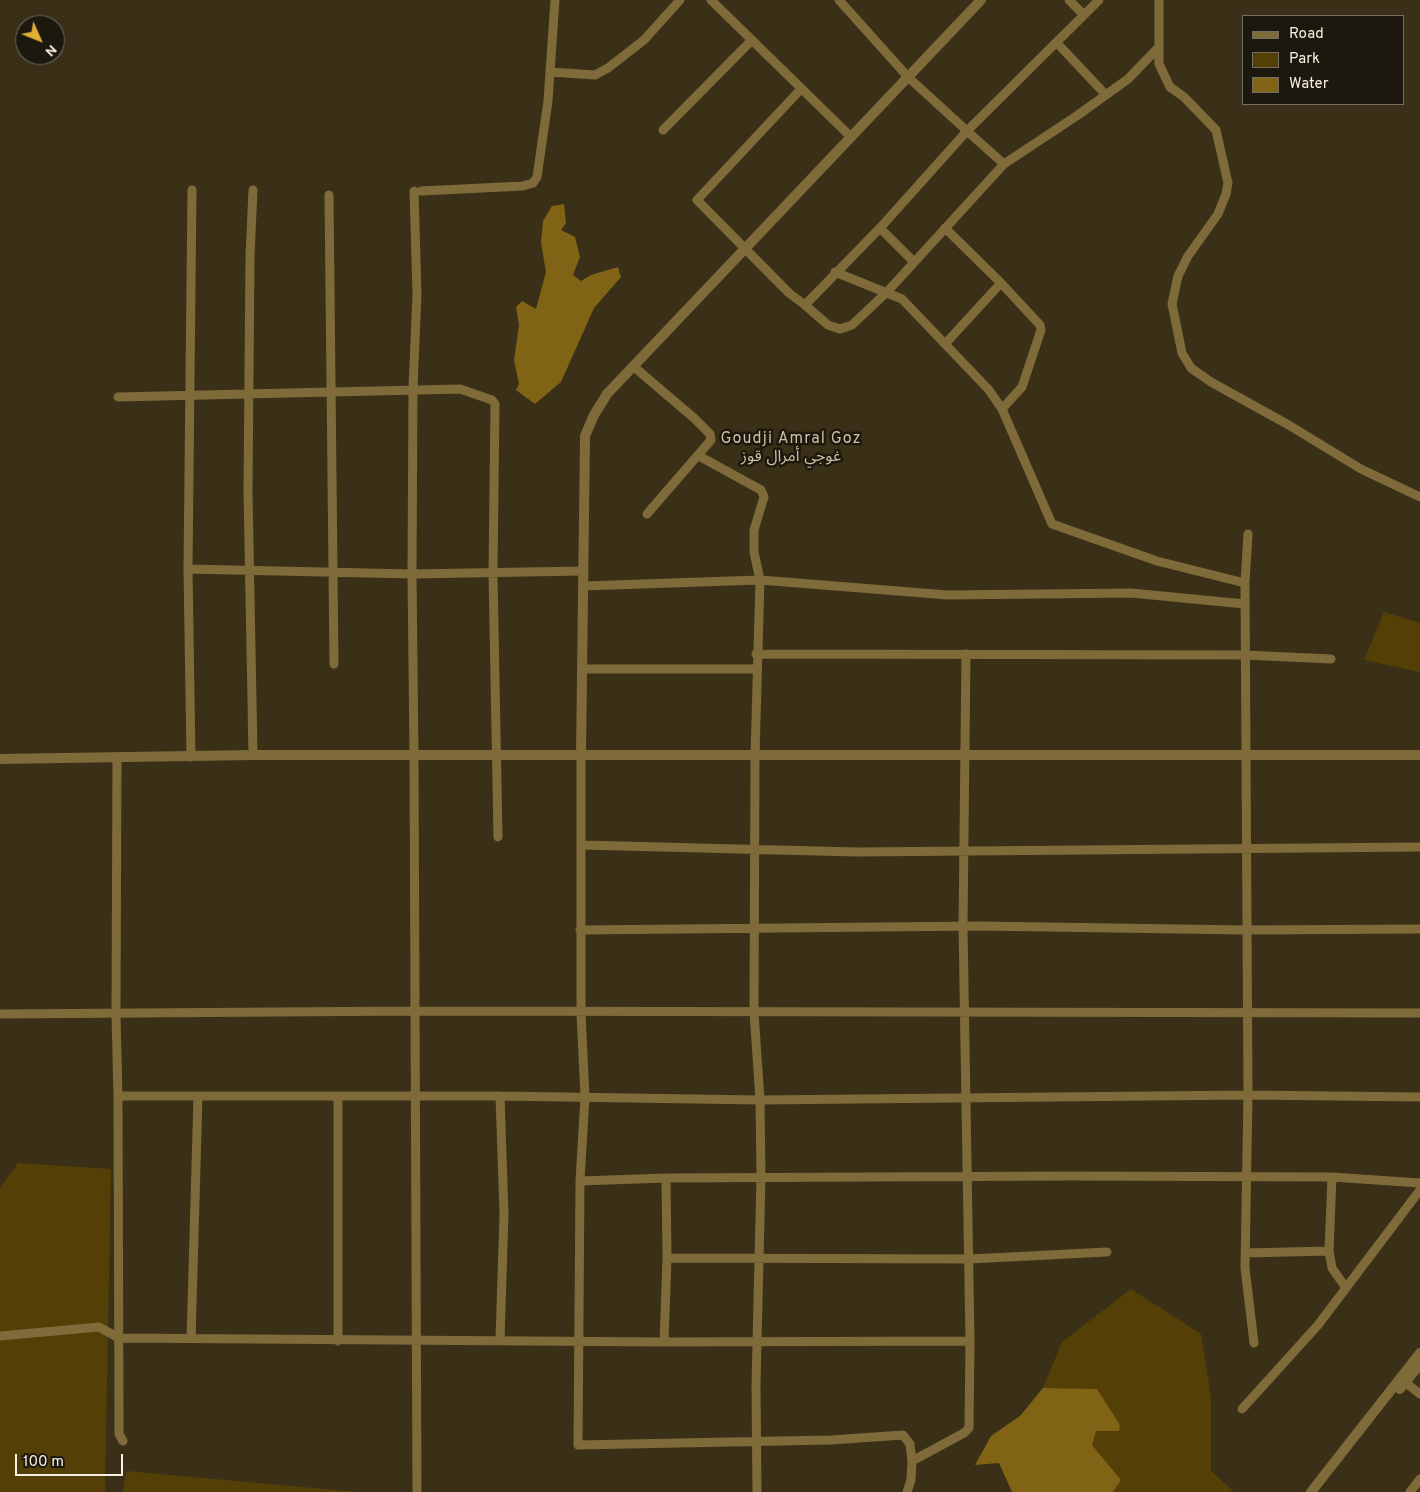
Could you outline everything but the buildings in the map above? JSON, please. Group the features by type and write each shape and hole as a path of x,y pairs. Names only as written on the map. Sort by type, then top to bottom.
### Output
{"street":[{"path":"417,1492 412,574 417,191 523,186 533,183 537,177 540,163 550,72 555,0"},
{"path":"550,72 595,75 608,68 644,40 680,0"},
{"path":"711,0 851,137"},
{"path":"839,0 908,76 1004,164"},
{"path":"907,1492 911,1480 912,1461 910,1444 903,1435 832,1440 578,1444 580,1181 585,1097 580,930 585,436 606,394 981,0"},
{"path":"1069,0 1084,15"},
{"path":"805,305 835,272 880,228 966,131 1099,0"},
{"path":"1159,0 1157,49 1159,64 1170,87 1184,97 1216,130 1228,183 1218,214 1188,256 1178,276 1172,304 1177,336 1187,361 1191,368 1218,386 1361,468 1420,497"},
{"path":"663,130 751,41"},
{"path":"1056,43 1106,95"},
{"path":"801,89 697,200 789,293 828,325 840,329 852,326 887,292 1004,164 1128,79 1157,49"},
{"path":"191,757 188,569 192,190"},
{"path":"253,190 250,256 248,492 253,756"},
{"path":"329,195 331,572 334,664"},
{"path":"880,228 914,262"},
{"path":"945,228 1001,283 1040,325 1041,330 1022,386 1002,409"},
{"path":"835,272 870,288 887,292 902,299 989,390 1002,409 1052,524 1157,561 1245,584"},
{"path":"945,344 1001,283"},
{"path":"633,366 710,434 709,445 647,514"},
{"path":"118,397 413,388 460,389 489,397 494,404 493,573 498,837"},
{"path":"699,456 761,490 764,496 754,530 754,552 760,580 756,654 754,1012 760,1100 761,1178 757,1341 757,1492"},
{"path":"1248,534 1245,584 1245,846 1248,1096 1245,1268 1254,1343"},
{"path":"188,569 412,574 583,572"},
{"path":"583,586 760,580 948,595 1131,593 1245,604"},
{"path":"756,654 1245,655 1331,659"},
{"path":"912,1461 964,1433 969,1428 970,1259 963,926 963,850 967,755 966,654"},
{"path":"582,669 756,669"},
{"path":"0,759 253,756 1420,755"},
{"path":"117,757 116,1014 119,1434 123,1441"},
{"path":"582,845 857,852 1245,846 1420,847"},
{"path":"580,930 755,930 963,926 1246,930 1420,929"},
{"path":"0,1014 415,1011 581,1013 1246,1012 1420,1014"},
{"path":"118,1096 500,1096 760,1100 967,1097 1420,1097"},
{"path":"191,1339 198,1096"},
{"path":"500,1096 504,1214 500,1340"},
{"path":"338,1097 338,1340"},
{"path":"580,1181 666,1178 1332,1177 1420,1183"},
{"path":"1332,1177 1329,1251 1332,1268 1346,1288"},
{"path":"664,1342 667,1258 666,1178"},
{"path":"1242,1408 1318,1325 1420,1190"},
{"path":"1245,1253 1329,1251"},
{"path":"667,1258 970,1259 1107,1252"},
{"path":"0,1336 99,1327 119,1338 580,1342 970,1341"},
{"path":"1319,1492 1420,1353"},
{"path":"1311,1492 1402,1380 1420,1364"},
{"path":"1402,1380 1420,1394"},
{"path":"1410,1492 1420,1479"}],"green space":[{"path":"1384,612 1420,623 1420,672 1364,660"},
{"path":"18,1163 111,1169 105,1492 0,1492 0,1188"},
{"path":"1131,1289 1201,1334 1211,1397 1211,1471 1234,1492 1113,1492 1120,1480 1092,1445 1096,1430 1118,1431 1097,1389 1043,1388 1062,1342"},
{"path":"126,1471 357,1492 123,1492"}],"water":[{"path":"564,204 566,223 561,230 575,237 580,257 573,275 581,281 591,275 618,267 621,277 594,308 561,382 535,404 516,390 519,384 514,360 519,325 516,307 522,301 536,309 546,272 541,243 543,221 552,206"},
{"path":"1043,1388 1097,1389 1120,1425 1119,1431 1096,1431 1092,1445 1121,1480 1113,1492 1012,1492 999,1463 975,1465 991,1436 1020,1416"}],"district":[{"name":"Goudji Amral Goz غوجي أمرال قوز","path":"791,449"}]}
